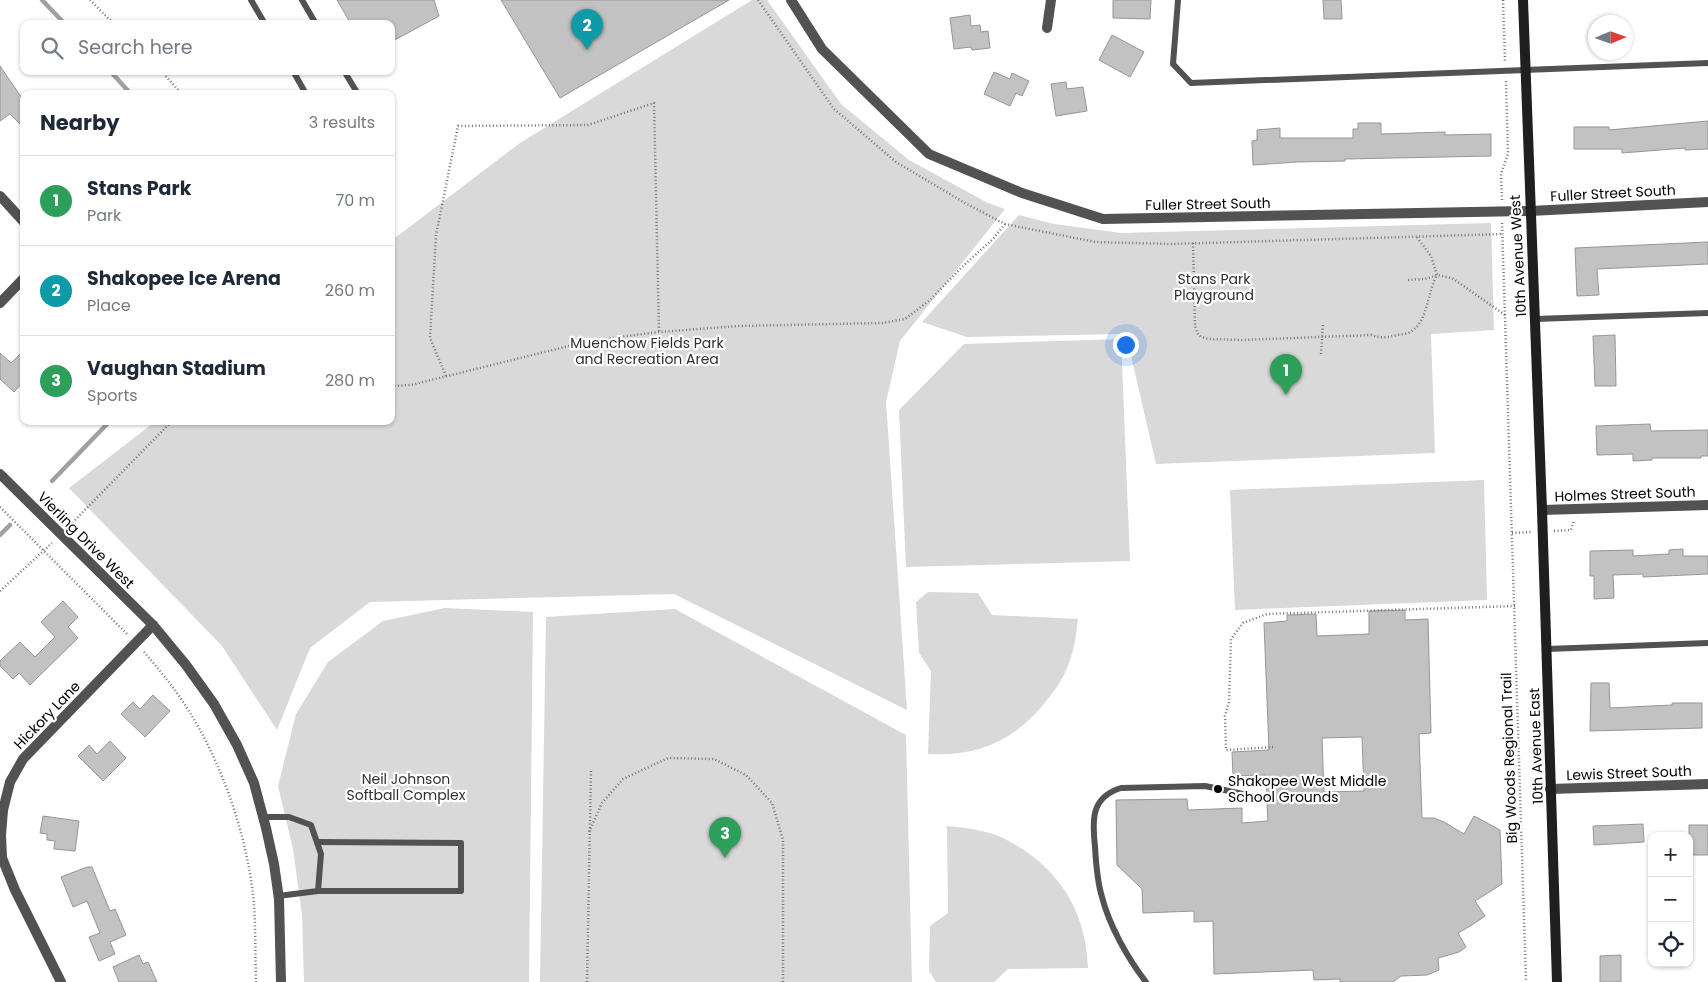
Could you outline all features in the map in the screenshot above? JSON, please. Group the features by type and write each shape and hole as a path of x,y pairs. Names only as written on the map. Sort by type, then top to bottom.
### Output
{"main road":[{"name":"10th Avenue West","path":"1523,0 1542,510"},
{"name":"10th Avenue East","path":"1542,510 1558,982"}],"street":[{"name":"Fuller Street South","path":"790,0 822,49 928,154 1022,193 1104,220 1502,212 1708,202"},
{"path":"1047,28 1051,0"},
{"path":"0,196 20,218"},
{"path":"0,303 20,282"},
{"name":"Vierling Drive West","path":"0,474 153,625 186,665 214,704 254,783 263,817 274,864 278,896 281,982"},
{"name":"Holmes Street South","path":"1542,510 1708,505"},
{"name":"Hickory Lane","path":"61,982 15,890 2,858 3,810 10,782 23,759 153,625"},
{"name":"Lewis Street South","path":"1550,789 1708,784"}],"lane":[{"path":"251,0 263,20"},
{"path":"302,0 314,20"},
{"path":"1178,0 1173,64 1191,83 1708,63"},
{"path":"295,75 304,90"},
{"path":"346,75 356,90"},
{"path":"1535,319 1708,313"},
{"path":"1547,648 1708,643"},
{"path":"1146,982 1126,952 1102,897 1097,870 1093,821 1096,809 1102,798 1110,792 1121,788 1204,786 1267,799"},
{"path":"263,817 289,817 311,825 321,854 318,891"},
{"path":"278,896 318,891 461,891 461,843 317,842"}],"path":[{"path":"90,0 110,20"},
{"path":"758,0 834,109 896,162 965,203 1005,224 1095,242 1192,244 1503,234"},
{"name":"Big Woods Regional Trail","path":"1503,0 1508,154 1501,174 1526,982"},
{"path":"165,75 179,90"},
{"path":"446,376 430,338 436,235 458,126 588,125 654,104 659,332"},
{"path":"395,386 411,385 585,342 659,332 746,326 884,323 905,319 930,300 1005,224"},
{"path":"1192,244 1195,326 1197,333 1201,337 1242,340 1371,335 1382,339 1410,332 1423,317 1431,284 1436,276 1431,256 1416,236"},
{"path":"1408,280 1436,276 1452,278 1505,315"},
{"path":"1322,354 1324,324"},
{"path":"0,591 62,534 168,425"},
{"path":"0,507 136,642 169,682 195,722 216,764 235,812 245,853 253,895 256,982"},
{"path":"1273,747 1226,750 1225,716 1229,702 1230,639 1243,623 1267,614 1515,606"},
{"path":"589,832 602,803 623,779 668,758 714,759 746,775 772,803 783,840 784,982"},
{"path":"587,982 591,770"}],"green space":[{"name":"Muenchow Fields Park and Recreation Area","path":"752,0 767,0 841,104 909,160 988,203 1005,209 900,341 886,402 907,710 674,594 370,602 310,648 277,730 222,646 69,488 151,425 395,425 395,238 520,143"},
{"name":"Stans Park Playground","path":"1019,215 1054,224 1121,233 1491,223 1494,330 1431,334 1435,453 1156,464 1126,334 967,337 922,322"},
{"path":"1121,339 1130,561 906,567 899,410 964,344"},
{"path":"1484,480 1487,600 1235,610 1230,490"},
{"path":"928,592 978,593 992,615 1078,619 1071,656 1058,684 1035,714 1022,726 995,743 963,752 928,754 931,671 919,653 916,602"},
{"name":"Neil Johnson Softball Complex","path":"445,608 533,612 529,982 304,982 302,915 293,849 278,786 296,714 328,662 383,621"},
{"path":"675,609 906,735 912,982 540,982 546,617"},
{"path":"947,826 983,831 1003,838 1039,861 1053,875 1065,891 1074,908 1086,947 1088,968 1008,969 994,982 936,982 929,971 930,926 948,913"}],"building":[{"path":"337,0 434,0 439,16 395,40 395,20 349,20"},
{"path":"501,0 729,0 560,98"},
{"path":"1113,0 1151,0 1150,19 1113,18"},
{"path":"1323,0 1341,0 1342,19 1324,19"},
{"path":"970,15 971,26 980,25 981,32 988,31 990,48 972,50 971,47 954,49 950,18"},
{"path":"1112,35 1144,52 1130,77 1099,60"},
{"path":"0,66 20,95 20,124 10,114 0,121"},
{"path":"994,72 1010,79 1012,73 1029,81 1022,96 1016,93 1010,106 984,94"},
{"path":"1066,82 1067,89 1083,87 1087,111 1056,116 1051,84"},
{"path":"1708,121 1708,149 1685,150 1685,148 1622,153 1622,149 1574,149 1574,127 1609,127 1609,130"},
{"path":"1358,123 1381,123 1381,134 1445,132 1445,135 1491,134 1491,156 1345,159 1345,161 1253,165 1252,141 1257,140 1257,130 1280,128 1280,138 1353,138 1353,129 1358,129"},
{"path":"1708,242 1708,264 1597,269 1599,295 1577,296 1575,248"},
{"path":"1615,335 1616,386 1595,386 1593,336"},
{"path":"0,353 11,363 20,354 20,385 14,392 0,379"},
{"path":"1650,424 1651,431 1708,430 1708,456 1701,456 1701,458 1652,458 1652,460 1633,461 1633,454 1597,455 1596,426"},
{"path":"1683,549 1683,556 1708,556 1708,574 1643,577 1643,574 1613,575 1614,598 1594,599 1594,576 1590,576 1590,551 1633,550 1633,556 1669,554 1669,550"},
{"path":"63,601 78,617 68,627 78,638 30,685 19,673 13,679 0,666 0,661 20,642 35,657 55,637 41,622"},
{"path":"1405,610 1405,620 1428,619 1431,733 1419,734 1422,818 1434,818 1464,834 1474,816 1500,830 1502,884 1475,901 1485,916 1458,933 1466,947 1459,952 1438,958 1439,970 1427,975 1401,976 1393,982 1340,982 1340,979 1314,980 1313,970 1214,974 1213,921 1194,922 1194,911 1143,913 1142,889 1117,865 1116,800 1187,799 1188,810 1242,808 1242,823 1268,821 1267,804 1272,800 1271,796 1267,794 1266,775 1233,776 1232,752 1269,750 1264,623 1287,621 1287,615 1316,614 1317,636 1369,634 1369,611","holes":["1362,737 1364,791 1324,792 1322,738"]},
{"path":"1591,683 1609,683 1610,708 1672,705 1672,703 1702,703 1702,728 1590,731"},
{"path":"153,695 170,711 145,737 121,714 133,702 140,709"},
{"path":"110,741 126,758 103,781 78,756 89,745 97,754"},
{"path":"43,816 79,821 75,851 54,849 55,841 47,840 47,834 40,833"},
{"path":"1643,824 1644,842 1594,845 1593,826"},
{"path":"1689,825 1708,825 1708,855 1693,855 1693,832 1689,832"},
{"path":"87,867 92,867 110,911 115,909 126,935 110,942 115,954 99,961 89,937 100,933 87,901 73,907 61,877"},
{"path":"139,955 143,964 148,962 157,982 119,982 113,967"},
{"path":"1621,955 1621,982 1600,982 1600,956"}],"waterway":[{"path":"42,0 61,20"},
{"path":"114,75 127,90"},
{"path":"52,481 106,425"},
{"path":"0,535 10,525"}],"place":[{"name":"Shakopee Ice Arena","path":"587,50"},
{"name":"Stans Park","path":"1286,395"},
{"name":"Shakopee West Middle School Grounds","path":"1218,789"},
{"name":"Vaughan Stadium","path":"725,858"}]}
